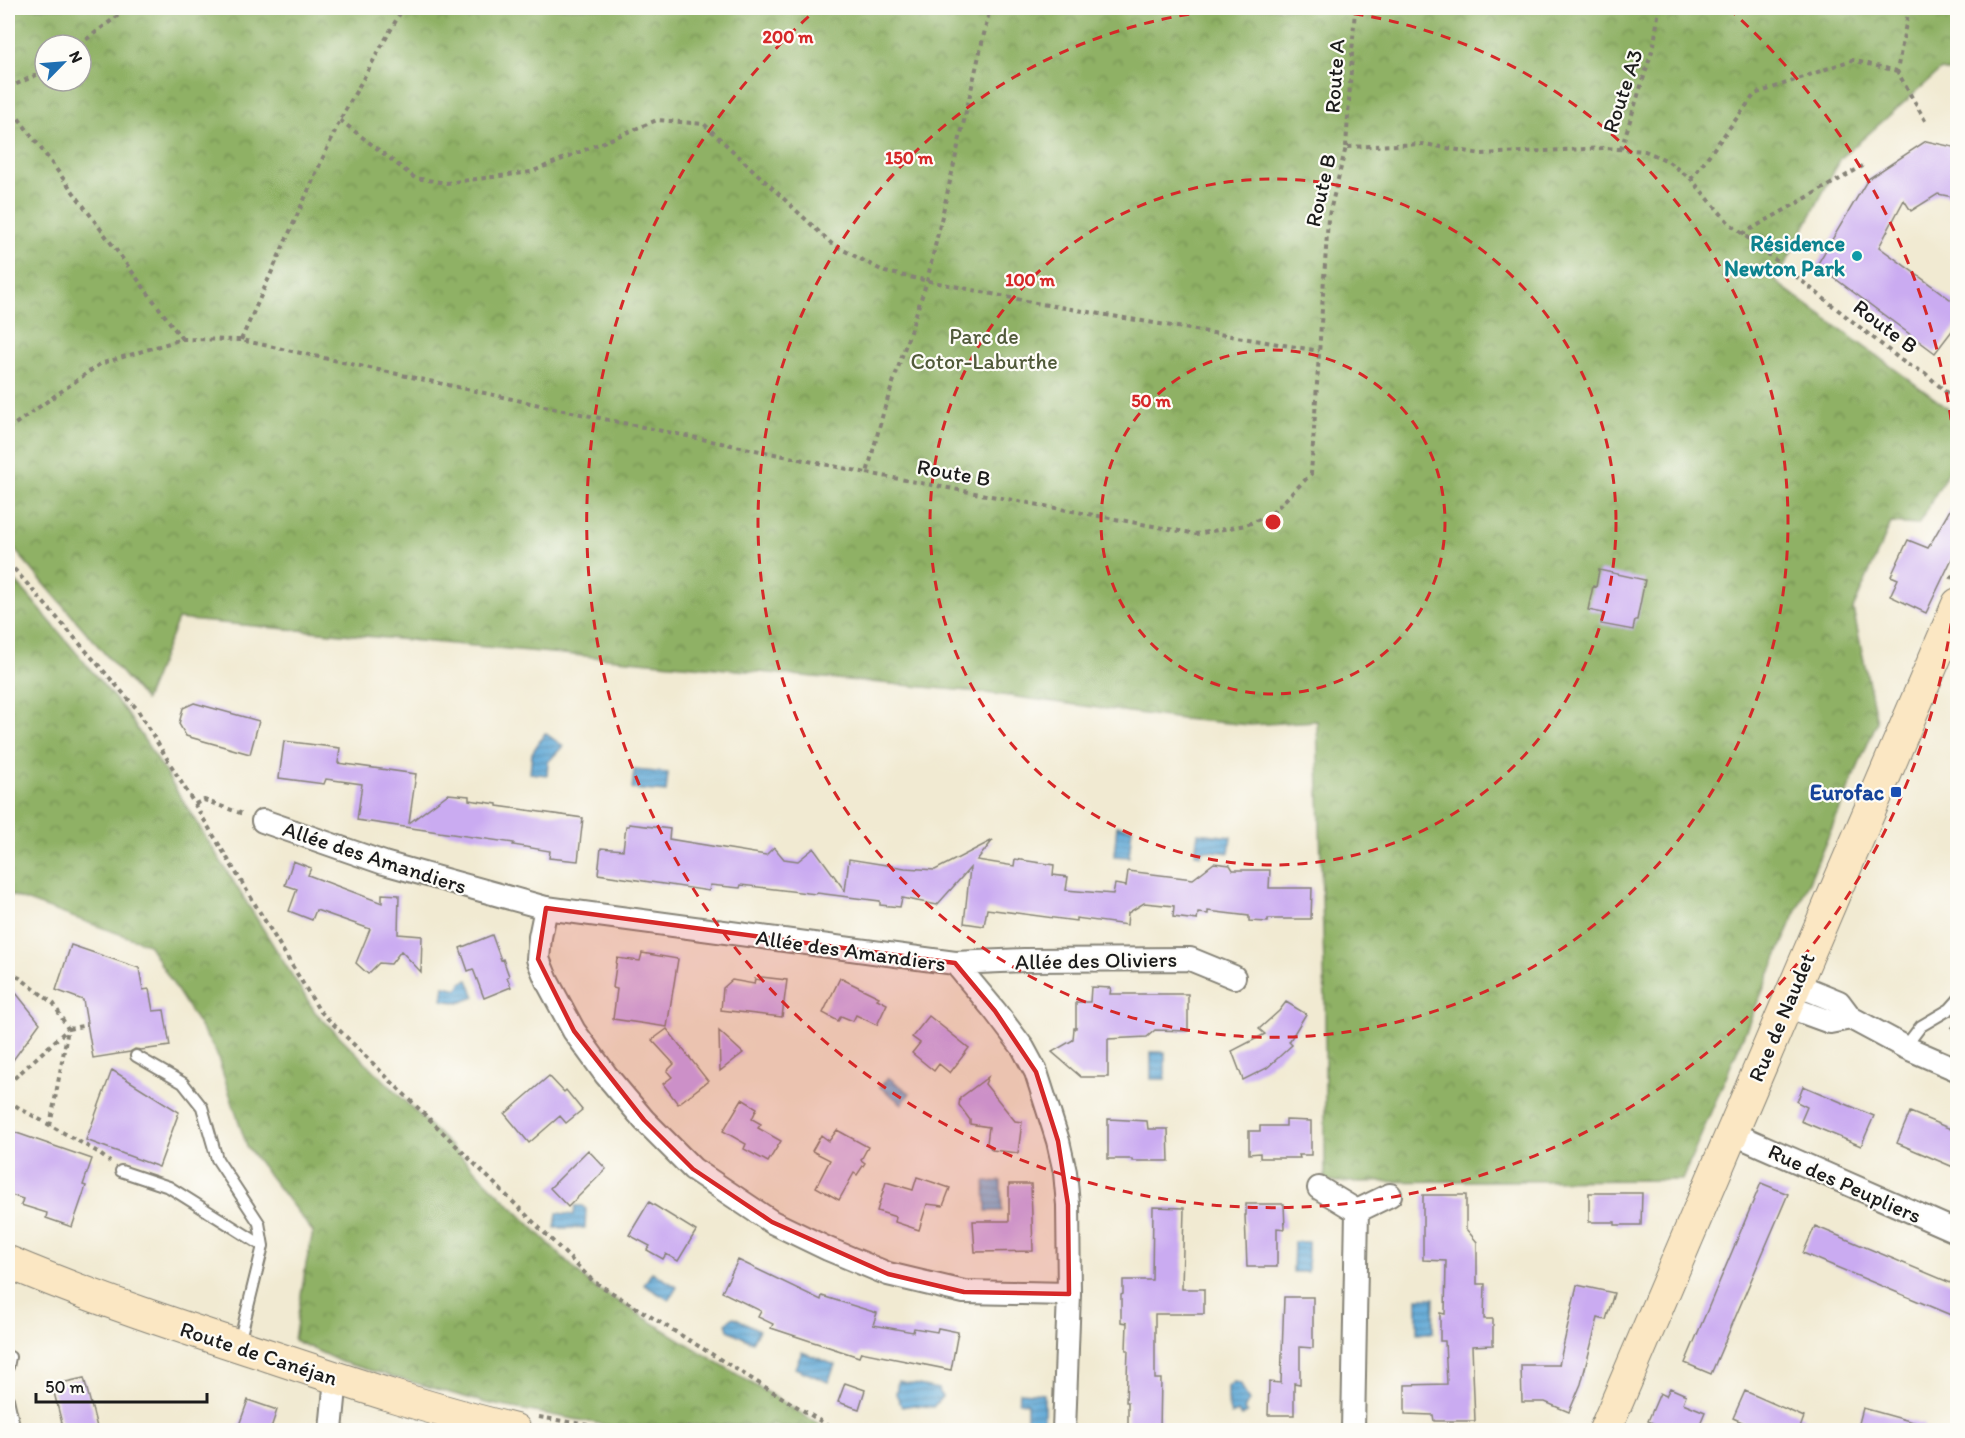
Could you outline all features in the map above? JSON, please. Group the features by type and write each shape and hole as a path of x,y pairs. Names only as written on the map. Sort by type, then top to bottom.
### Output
{"street":[{"name":"Rue de Naudet","path":"1605,1431 1958,604"},
{"name":"Allée des Amandiers","path":"263,821 384,863 546,908 955,963 1023,1048 1036,1072 1058,1141 1065,1172 1068,1205 1069,1294 1064,1431"},
{"path":"546,908 538,959 574,1031 606,1075 644,1120 693,1169 772,1222 888,1274 964,1292 1069,1294"},
{"name":"Allée des Oliviers","path":"955,963 1024,960 1190,959 1233,977"},
{"path":"1790,995 1839,1002 1851,1018 1905,1047 1958,1070"},
{"name":"Rue des Peupliers","path":"1732,1133 1958,1232"},
{"path":"1319,1188 1357,1212"},
{"path":"1357,1212 1390,1195"},
{"path":"1353,1431 1357,1212"},
{"name":"Route de Canéjan","path":"8,1262 65,1286 238,1346 463,1417 515,1431"},
{"path":"331,1431 336,1378"}],"lane":[{"path":"1905,1047 1921,1026 1950,1009 1958,1000"},
{"path":"136,1056 183,1083 202,1107 217,1159 259,1223 263,1246 238,1346"},
{"path":"121,1171 169,1187 263,1246"},
{"path":"8,1400 15,1431"}],"path":[{"path":"93,34 128,8"},
{"path":"241,339 340,120 403,8"},
{"path":"867,473 884,410 927,281 990,8"},
{"name":"Route A","path":"1346,147 1355,8"},
{"name":"Route A3","path":"1621,149 1654,45 1659,8"},
{"path":"1910,8 1897,71 1927,124"},
{"path":"1691,179 1755,94 1852,60 1897,71"},
{"path":"8,88 33,77"},
{"path":"8,104 182,339"},
{"path":"340,120 415,178 446,183 531,172 657,120 704,124 832,244 885,272 1041,304 1319,351"},
{"name":"Route B","path":"8,429 100,364 182,339 241,339 604,419 867,473 1196,534 1246,525 1271,514 1311,474 1328,219 1346,147 1424,144 1481,154 1621,149 1645,151 1666,160 1691,179 1729,223 1742,234 1906,364 1925,373 1958,403"},
{"path":"1742,234 1863,166"},
{"path":"8,562 136,709 320,1010 593,1281 830,1427 829,1431"},
{"path":"195,804 204,800 263,821"},
{"path":"8,973 20,978 54,1004 68,1029 50,1126"},
{"path":"8,1084 68,1029 87,1025"},
{"path":"8,1100 96,1151 121,1171"},
{"path":"660,1431 675,1427 724,1431"}],"highlighted area":[{"path":"546,908 955,963 995,1011 1036,1072 1058,1141 1068,1205 1069,1294 964,1292 888,1274 772,1222 693,1169 644,1120 574,1031 538,959"}],"green space":[{"name":"Parc de Cotor-Laburthe","path":"8,8 1957,8 1957,73 1941,70 1841,158 1776,282 1957,415 1957,456 1918,525 1891,523 1853,609 1877,722 1682,1180 1325,1182 1325,1004 1317,721 1250,725 1182,719 979,692 178,619 145,700 8,542"},
{"path":"8,573 126,712 315,1012 591,1285 825,1428 731,1425 612,1426 486,1403 341,1362 294,1340 313,1232 247,1147 216,1052 148,944 8,894"}],"water":[{"path":"545,733 563,746 548,762 547,775 530,773 532,753"},
{"path":"634,770 668,773 666,792 632,789"},
{"path":"1117,826 1132,828 1129,857 1114,856"},
{"path":"1198,833 1231,837 1229,853 1203,850 1201,855 1195,854"},
{"path":"468,980 475,997 459,1003 442,1000 444,986 458,989 461,983"},
{"path":"1151,1052 1165,1052 1165,1079 1151,1079"},
{"path":"888,1077 910,1093 902,1104 880,1087"},
{"path":"1001,1181 1002,1211 986,1211 985,1182"},
{"path":"575,1206 582,1206 586,1209 585,1228 555,1228 557,1213 574,1215"},
{"path":"1294,1242 1308,1242 1308,1272 1293,1272"},
{"path":"652,1272 677,1287 669,1300 644,1285"},
{"path":"1417,1298 1434,1298 1433,1333 1417,1333"},
{"path":"734,1317 759,1330 752,1342 728,1330 726,1323"},
{"path":"802,1352 835,1365 828,1382 795,1368"},
{"path":"898,1381 938,1389 942,1397 933,1407 913,1405 902,1407 896,1394"},
{"path":"1234,1382 1240,1383 1249,1401 1244,1410 1247,1413 1242,1416 1238,1412 1231,1415 1228,1405 1228,1387"},
{"path":"1020,1392 1044,1394 1044,1429 1027,1429 1027,1403 1019,1402"}],"building":[{"name":"Résidence Newton Park","path":"1926,141 1958,148 1958,198 1938,194 1911,211 1904,200 1879,247 1958,305 1958,323 1935,353 1817,265 1868,179"},
{"path":"1958,496 1958,546 1926,613 1890,596 1898,579 1891,576 1908,540 1928,548"},
{"path":"1599,570 1645,580 1633,630 1601,624 1603,613 1588,610"},
{"path":"194,703 259,721 250,754 186,736 179,724 183,708"},
{"path":"284,741 340,748 338,763 416,774 409,823 448,794 469,796 469,800 497,804 497,806 583,818 578,861 549,858 550,851 513,845 514,843 357,820 362,784 326,779 324,784 279,778"},
{"path":"629,824 670,829 669,839 766,855 774,847 784,859 798,861 814,848 845,891 849,859 905,868 935,870 993,840 977,860 1014,866 1015,859 1054,865 1053,875 1068,877 1066,890 1113,894 1115,884 1126,886 1128,871 1193,879 1214,863 1230,865 1233,870 1270,870 1269,888 1312,888 1311,919 1249,921 1249,916 1208,911 1208,914 1198,913 1197,920 1173,917 1174,906 1144,903 1128,913 1127,925 1076,918 1076,921 987,909 984,926 964,923 970,868 937,905 902,898 900,907 880,905 880,901 817,893 741,885 740,888 710,885 709,891 598,874 601,848 623,850 626,826"},
{"path":"293,861 311,868 308,875 382,903 382,894 399,895 398,934 422,936 421,972 401,951 391,964 379,963 368,974 356,963 370,929 316,910 312,920 289,911 297,889 285,885"},
{"path":"492,935 501,960 503,959 511,987 484,998 473,969 468,971 460,948"},
{"path":"71,945 139,968 143,990 149,989 153,1011 164,1010 170,1046 135,1049 130,1052 93,1058 83,1000 56,990"},
{"path":"642,953 678,959 667,1027 613,1019 617,989 613,988 617,958 640,961"},
{"path":"761,977 787,980 782,1017 721,1010 723,988 732,980 754,984 755,979 760,980"},
{"path":"840,978 879,997 877,999 887,1004 877,1025 856,1015 853,1021 841,1016 838,1021 823,1013"},
{"path":"8,983 40,1023 8,1067"},
{"path":"1091,987 1111,988 1110,994 1188,994 1188,1031 1155,1030 1147,1037 1108,1039 1108,1077 1081,1077 1052,1052 1073,1040 1074,1028 1076,1028 1076,1002 1090,1002"},
{"path":"1286,1002 1306,1014 1289,1042 1292,1045 1267,1068 1243,1080 1232,1051 1265,1034 1259,1029"},
{"path":"929,1016 969,1048 950,1073 939,1064 934,1071 912,1053 920,1043 912,1037"},
{"path":"667,1029 708,1081 678,1104 663,1084 672,1077 667,1071 674,1064 652,1040"},
{"path":"719,1031 743,1053 720,1071"},
{"path":"112,1070 179,1112 159,1167 86,1140"},
{"path":"549,1076 564,1092 566,1090 582,1110 566,1123 560,1116 529,1143 505,1114"},
{"path":"988,1077 985,1084 1015,1121 1022,1122 1018,1153 992,1150 987,1143 989,1127 970,1124 970,1120 959,1105 960,1098"},
{"path":"1803,1086 1874,1116 1861,1146 1801,1121 1807,1107 1797,1102"},
{"path":"742,1099 757,1108 752,1119 761,1124 758,1128 781,1141 768,1162 744,1149 746,1144 723,1131"},
{"path":"1910,1112 1958,1132 1958,1169 1897,1143"},
{"path":"1108,1119 1147,1121 1148,1129 1168,1129 1169,1161 1108,1159"},
{"path":"1286,1120 1311,1121 1311,1155 1299,1155 1300,1158 1260,1158 1260,1153 1249,1154 1249,1131 1260,1131 1260,1126 1286,1126"},
{"path":"8,1130 92,1159 83,1185 86,1186 72,1227 46,1218 47,1213 21,1205 23,1199 8,1194"},
{"path":"837,1130 868,1147 861,1160 865,1163 857,1175 854,1173 839,1200 816,1187 830,1160 812,1151 821,1135 829,1141"},
{"path":"588,1150 606,1169 568,1207 550,1188"},
{"path":"917,1177 950,1188 943,1206 927,1204 919,1230 895,1222 896,1217 877,1211 886,1182 913,1190"},
{"path":"1761,1183 1788,1194 1711,1374 1685,1363"},
{"path":"1009,1184 1031,1184 1033,1251 975,1252 973,1221 1009,1221"},
{"path":"1589,1193 1642,1193 1641,1225 1589,1222"},
{"path":"1423,1195 1466,1195 1466,1229 1477,1242 1477,1284 1485,1284 1484,1319 1493,1319 1493,1345 1472,1346 1475,1421 1434,1421 1433,1415 1405,1414 1405,1385 1447,1384 1445,1341 1440,1341 1440,1313 1445,1314 1446,1261 1423,1260"},
{"path":"649,1202 696,1231 678,1261 666,1254 663,1259 647,1250 650,1246 629,1235"},
{"path":"1246,1204 1284,1204 1285,1229 1277,1228 1277,1267 1247,1267"},
{"path":"1153,1207 1184,1208 1182,1289 1204,1289 1204,1314 1155,1314 1155,1379 1161,1379 1160,1431 1128,1431 1127,1323 1121,1322 1121,1295 1123,1294 1123,1280 1152,1280"},
{"path":"1815,1226 1958,1286 1958,1318 1803,1253"},
{"path":"738,1260 821,1300 822,1296 877,1313 873,1325 913,1332 914,1328 937,1332 938,1328 958,1332 951,1370 861,1352 859,1357 771,1328 773,1324 758,1317 761,1311 722,1292"},
{"path":"1577,1285 1614,1293 1606,1320 1598,1318 1581,1384 1569,1412 1545,1402 1522,1402 1521,1365 1559,1365"},
{"path":"1284,1297 1313,1297 1313,1348 1300,1347 1300,1384 1294,1383 1294,1415 1268,1415 1269,1382 1281,1383"},
{"path":"84,1378 98,1431 64,1431 52,1385"},
{"path":"845,1383 865,1390 859,1409 838,1402"},
{"path":"1670,1388 1686,1395 1683,1403 1705,1412 1697,1431 1670,1431 1648,1421 1660,1393 1666,1396"},
{"path":"1745,1391 1804,1417 1799,1431 1762,1431 1733,1418"},
{"path":"248,1400 277,1410 270,1431 237,1431"},
{"path":"1863,1408 1924,1425 1923,1431 1857,1431"}],"place":[{"name":"Résidence Newton Park","path":"1857,256"},
{"name":"Eurofac","path":"1896,792"}]}
